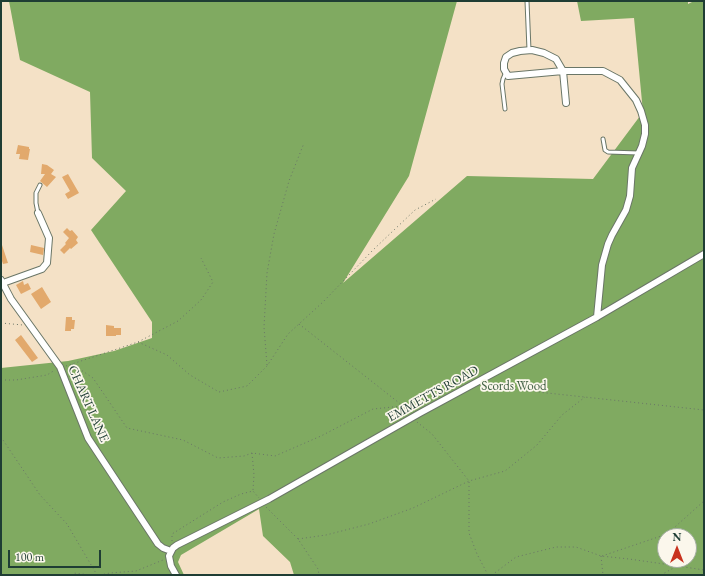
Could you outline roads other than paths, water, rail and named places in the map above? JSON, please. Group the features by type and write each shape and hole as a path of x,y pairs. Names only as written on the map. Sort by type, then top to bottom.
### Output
{"street":[{"path":"566,103 563,71 556,59 544,53 532,50 512,53 506,57 504,69 508,76 563,71 603,72 620,80 636,100 641,111 645,125 645,134 632,168 630,196 626,210 608,244 602,265 597,317"},
{"path":"2,281 42,269 47,263 49,238 38,213"},
{"name":"EMMETTS ROAD","path":"172,551 176,545 262,502 412,417 597,317 704,254"},
{"name":"CHART LANE","path":"2,281 12,299 60,367 88,438 158,544 163,548 172,551"},
{"path":"172,551 169,556 169,560 176,575"}],"lane":[{"path":"527,1 530,50"},
{"path":"505,109 502,84 506,72"},
{"path":"603,139 604,148 608,152 639,152"},
{"path":"38,213 36,193 40,185"}],"park label":[{"name":"Scords Wood","path":"514,386"}]}
